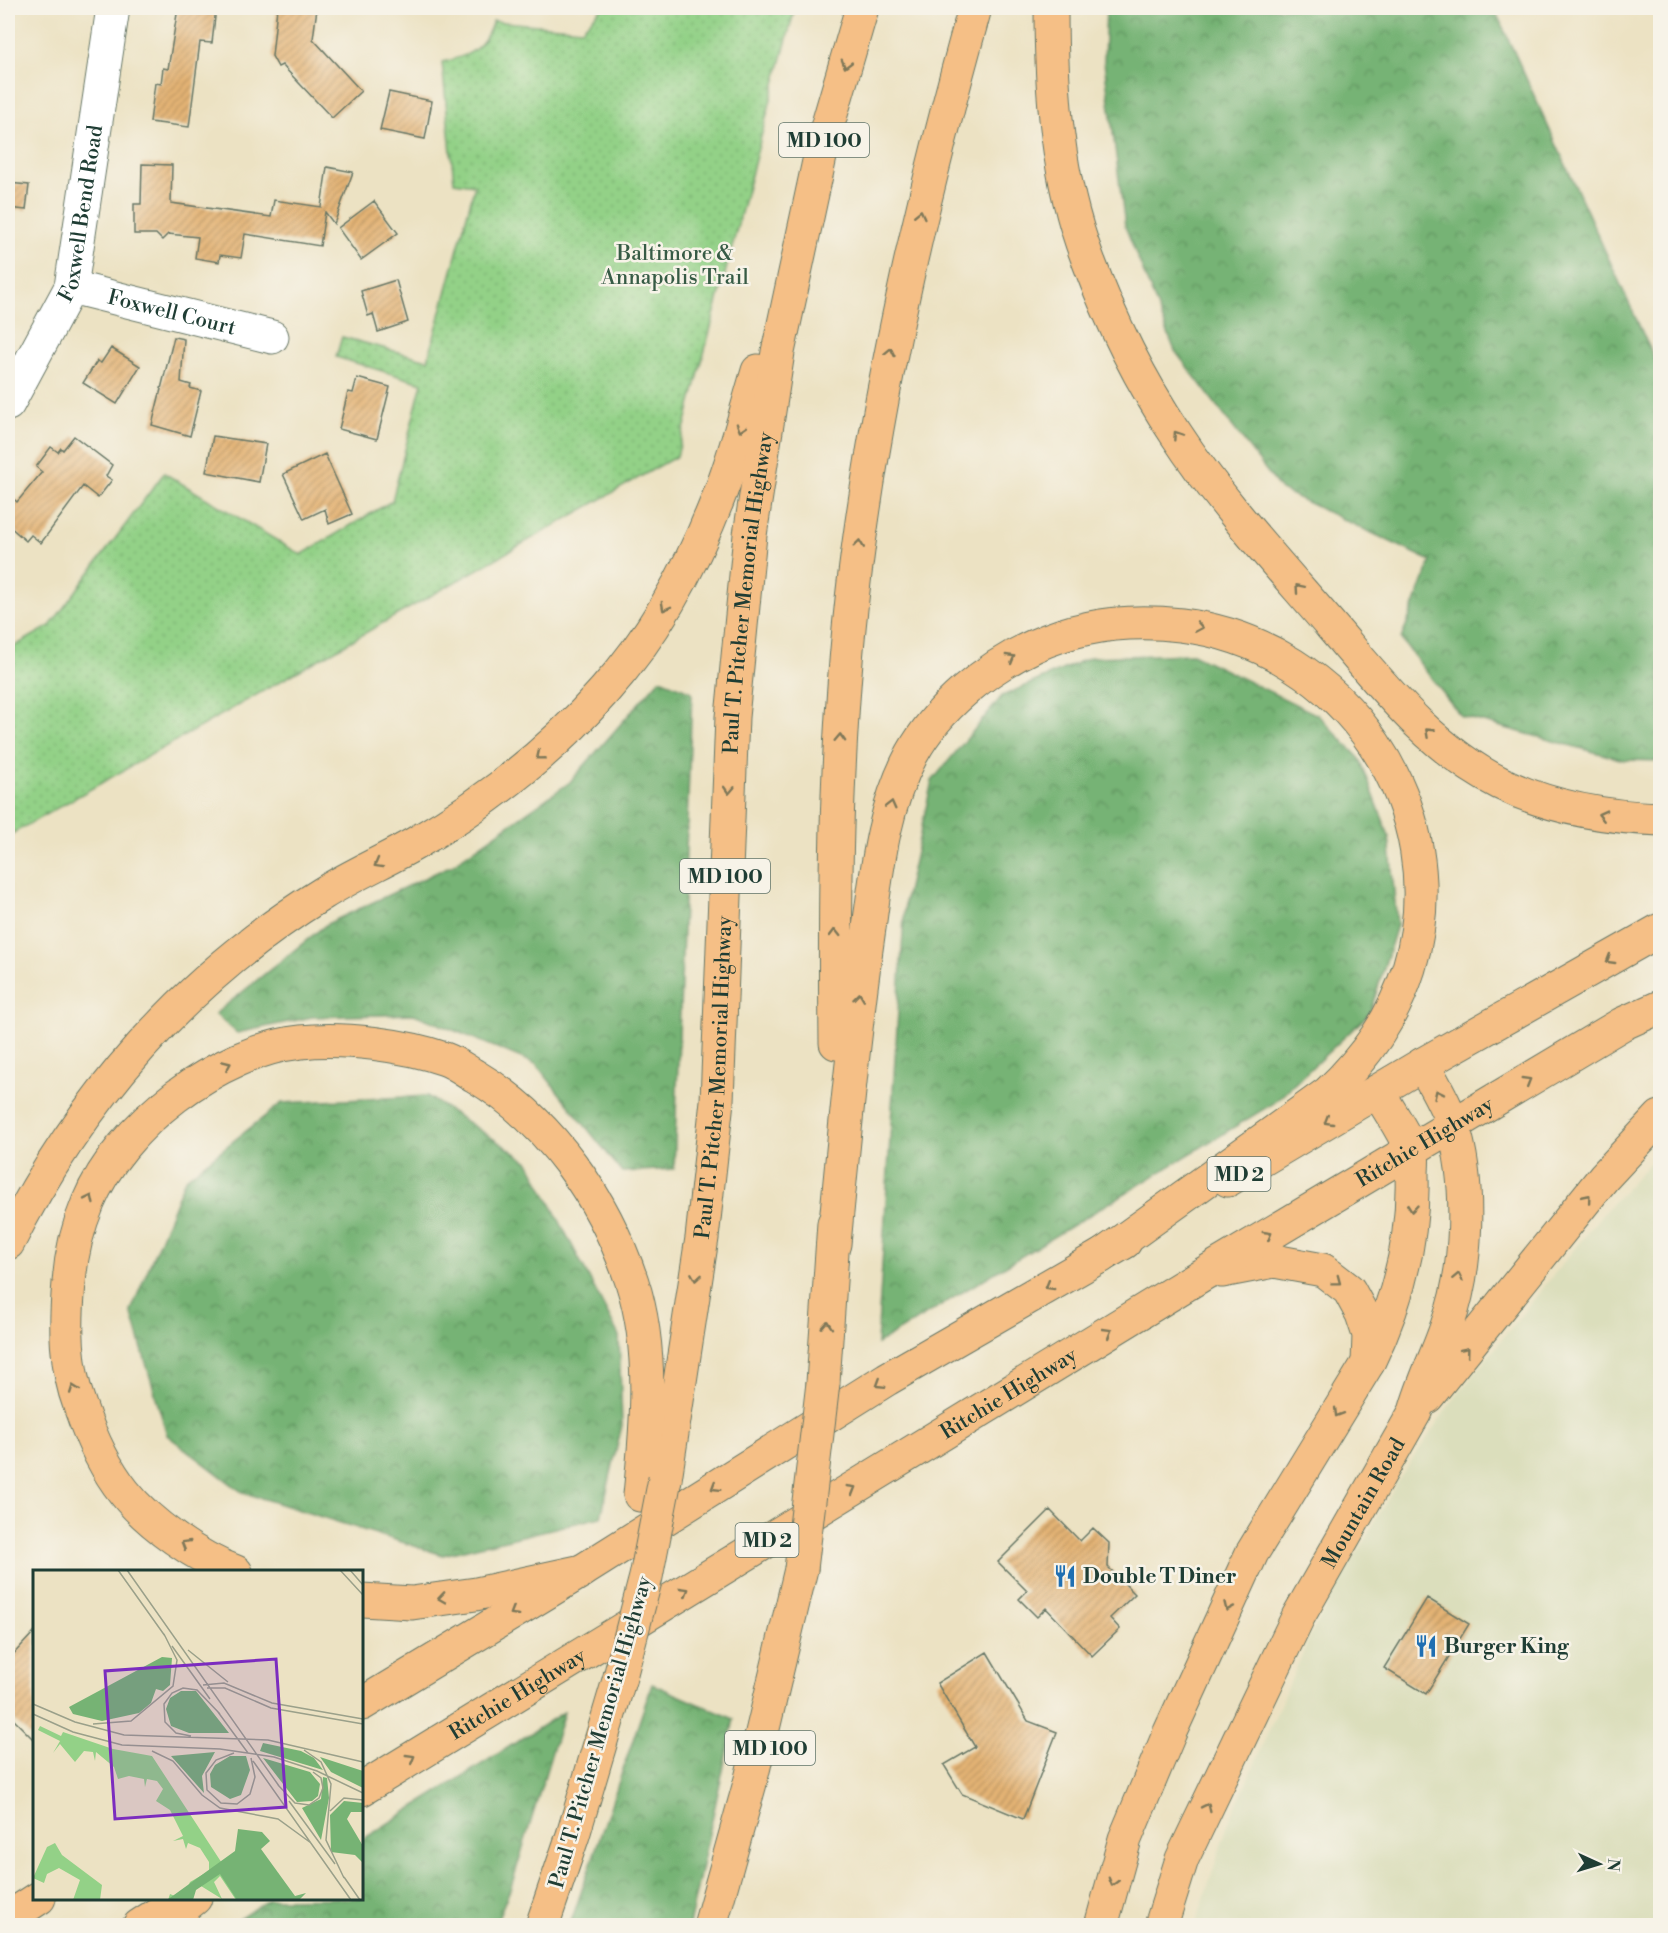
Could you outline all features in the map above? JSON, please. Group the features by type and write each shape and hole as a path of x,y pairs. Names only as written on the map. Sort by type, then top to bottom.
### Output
{"main road":[{"name":"Paul T. Pitcher Memorial Highway","path":"542,1926 573,1835 620,1677 645,1577 653,1487 702,1238 717,1101 732,717 750,536 778,352 794,274 824,138 862,8"},
{"name":"MD 100","path":"732,1926 764,1786 801,1569 823,1383 834,1244 836,1096 834,880 841,723 859,544 887,364 933,159 975,8"},
{"path":"1051,8 1051,63 1060,158 1086,255 1125,347 1175,434 1228,506 1402,708 1449,751 1501,784 1562,806 1611,817 1660,819"},
{"path":"8,1243 34,1191 85,1114 134,1053 194,991 253,940 323,894 417,842 480,802 544,753 606,690 655,625 691,560 721,491 765,350 794,274"},
{"path":"834,1244 858,1001 880,852 894,795 913,753 940,716 976,682 1011,656 1053,638 1095,625 1148,621 1201,627 1251,642 1283,657 1332,693 1369,733 1391,772 1410,821 1419,868 1418,925 1409,968 1393,1008 1361,1061 1328,1093 1100,1257"},
{"name":"MD 2","path":"363,1703 582,1571 888,1379 1100,1257 1423,1064 1660,930"},
{"path":"1622,1024 1660,994"},
{"name":"Ritchie Highway","path":"363,1788 1200,1276 1622,1024 1660,1007"},
{"path":"231,1570 170,1535 139,1507 124,1492 92,1438 69,1378 66,1316 72,1250 89,1200 119,1152 158,1110 208,1073 256,1053 301,1042 346,1042 447,1059 496,1089 536,1123 580,1174 607,1223 633,1283 644,1346 653,1487"},
{"name":"Mountain Road","path":"1161,1926 1182,1859 1298,1617 1415,1412 1425,1376 1448,1325 1460,1269 1464,1223 1463,1191 1453,1125 1423,1064"},
{"path":"1101,1926 1125,1839 1170,1732 1248,1561 1368,1363 1383,1333 1406,1257 1413,1201 1412,1150 1378,1091"},
{"path":"1415,1412 1604,1177 1660,1117"},
{"path":"1200,1276 1274,1261 1323,1270 1349,1290 1362,1314 1369,1335 1368,1363"},
{"path":"710,1926 750,1783 801,1569"},
{"path":"363,1600 412,1603 476,1593 582,1571"},
{"path":"8,1918 37,1900"},
{"path":"139,1926 180,1900"},
{"path":"160,1926 194,1900"}],"street":[{"name":"Foxwell Bend Road","path":"8,404 70,287 113,8"},
{"name":"Foxwell Court","path":"70,287 272,337"}],"shaded area":[{"path":"1660,1152 1660,1925 1195,1926 1228,1824 1312,1632 1396,1484 1447,1408 1603,1213"}],"green space":[{"name":"Baltimore & Annapolis Trail","path":"602,8 795,8 677,456 8,836 8,650 50,626 164,473 301,555 392,501 422,383 336,357 342,337 428,360 475,185 454,182 442,62 475,50 485,38 493,21 582,29"},
{"path":"1106,8 1494,8 1660,371 1660,761 1624,760 1461,716 1401,639 1431,561 1281,490 1175,351 1125,226 1104,62"},
{"path":"1192,654 1318,715 1360,759 1389,836 1397,925 1370,1013 1274,1103 877,1344 905,901 932,781 1002,696 1091,657"},
{"path":"660,679 692,692 674,1169 622,1172 536,1064 414,1014 312,1017 237,1033 215,1014 327,924 452,865 570,782"},
{"path":"427,1096 529,1162 619,1336 622,1425 601,1517 443,1555 242,1492 167,1435 131,1311 185,1179 282,1103"},
{"path":"652,1684 734,1719 689,1925 570,1925"},
{"path":"564,1712 511,1887 495,1925 230,1925 268,1900 363,1900 363,1839"}],"building":[{"path":"178,8 216,8 212,43 200,42 189,127 150,122 155,83 161,84 163,68 168,69"},
{"path":"277,8 317,8 313,39 361,91 332,118 282,65 278,67 272,56"},
{"path":"389,92 432,101 425,139 380,130"},
{"path":"142,164 172,165 171,203 271,217 274,200 321,207 327,167 353,172 334,224 325,212 320,246 245,234 241,258 220,255 219,262 195,258 198,237 168,234 162,240 156,234 134,234 134,204 141,204"},
{"path":"8,183 29,185 26,210 8,208"},
{"path":"374,201 398,233 361,260 338,228"},
{"path":"396,280 408,322 378,332 373,314 368,316 361,291"},
{"path":"174,337 184,339 181,382 201,391 190,436 152,425"},
{"path":"111,348 140,366 117,404 83,383 97,361 101,363"},
{"path":"357,378 390,387 377,439 339,429 348,392 353,393"},
{"path":"74,436 112,465 106,476 112,480 98,498 83,486 41,543 31,535 26,541 8,525 8,494 17,502 42,472 36,467 51,447 58,452 61,448 63,450"},
{"path":"213,436 266,444 259,482 206,472"},
{"path":"325,454 352,514 329,524 325,509 304,519 283,474"},
{"name":"Double T Diner","path":"1050,1510 1080,1541 1093,1528 1109,1543 1108,1567 1135,1594 1110,1618 1120,1629 1092,1656 1046,1608 1037,1617 1019,1599 1027,1591 998,1562"},
{"name":"Burger King","path":"1427,1598 1469,1624 1426,1694 1384,1668"},
{"path":"33,1633 33,1739 8,1714 8,1660"},
{"path":"987,1652 1028,1721 1057,1732 1023,1819 962,1794 944,1765 975,1747 937,1683"}],"place":[{"name":"Double T Diner","path":"1065,1576"},
{"name":"Burger King","path":"1426,1646"}]}
